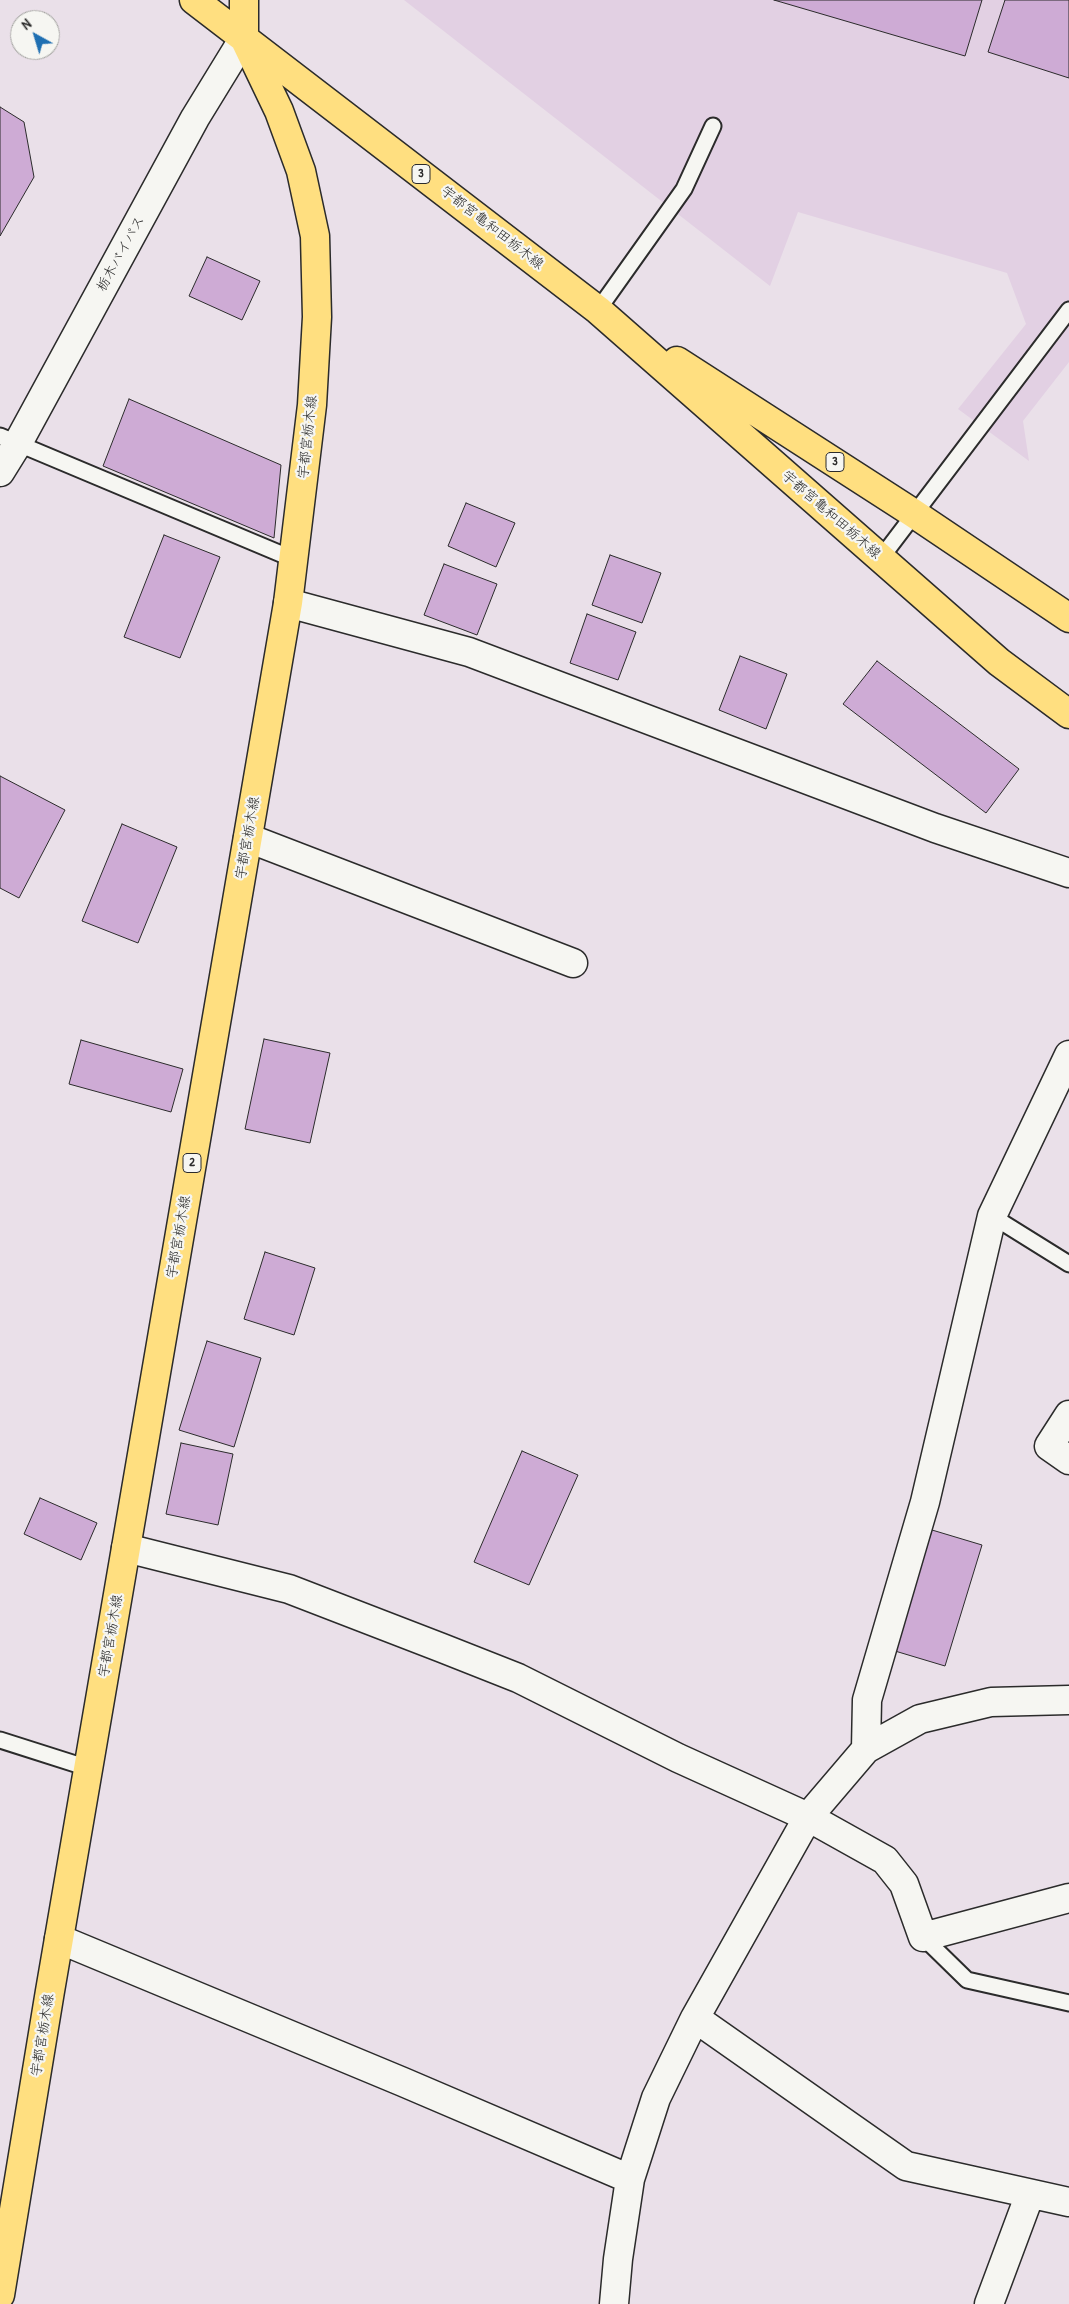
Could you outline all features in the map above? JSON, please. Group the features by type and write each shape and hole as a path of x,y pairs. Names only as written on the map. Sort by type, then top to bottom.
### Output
{"main road":[{"name":"3","path":"194,0 244,38"},
{"name":"宇都宮栃木線","path":"0,2295 88,1768 288,602 312,404 317,317 315,236 301,170 279,111 244,38 244,0"},
{"path":"244,38 264,0"},
{"name":"宇都宮亀和田栃木線","path":"244,38 598,310 999,662 1069,714"},
{"name":"宇都宮亀和田栃木線","path":"598,310 914,513 1069,618"}],"street":[{"name":"栃木バイパス","path":"0,472 9,440 195,118 244,38"},
{"path":"288,602 469,652 935,828 1069,873"},
{"path":"248,838 573,963"},
{"path":"866,1749 867,1700 925,1502 992,1216 1069,1055"},
{"path":"1069,1415 1049,1446 1069,1460"},
{"path":"126,1548 289,1588 451,1651 518,1678 678,1758 808,1817 885,1860 904,1884 923,1937 1069,1898"},
{"path":"614,2304 618,2259 630,2179 656,2098 695,2018 808,1817 866,1749 920,1719 992,1702 1069,1700"},
{"path":"59,1939 630,2179"},
{"path":"695,2018 906,2166 1069,2202"},
{"path":"989,2304 1030,2194"}],"lane":[{"path":"598,310 684,189 713,126"},
{"path":"880,558 1069,310"},
{"path":"9,440 293,559"},
{"path":"992,1216 1069,1264"},
{"path":"0,1740 88,1768"},
{"path":"923,1937 967,1980 1069,2003"}],"shaded area":[{"path":"404,0 1069,0 1069,362 1023,421 1029,461 958,409 1026,324 1007,273 798,212 770,286"}],"building":[{"path":"774,0 982,0 965,56"},
{"path":"1005,0 1069,0 1069,78 988,52"},
{"path":"0,107 24,122 34,177 0,236"},
{"path":"207,257 260,281 242,320 189,296"},
{"path":"129,399 281,465 274,538 103,466"},
{"path":"466,503 515,523 496,567 448,546"},
{"path":"164,535 220,557 180,658 124,637"},
{"path":"610,555 661,573 642,623 592,605"},
{"path":"444,564 497,584 477,635 424,615"},
{"path":"587,614 636,632 618,680 570,663"},
{"path":"740,656 787,674 766,729 719,710"},
{"path":"877,661 1019,769 986,813 843,704"},
{"path":"0,776 65,810 19,898 0,888"},
{"path":"122,824 177,847 138,943 82,921"},
{"path":"264,1039 330,1053 310,1143 245,1129"},
{"path":"81,1040 183,1069 171,1112 69,1084"},
{"path":"265,1252 315,1268 294,1335 244,1319"},
{"path":"207,1341 261,1358 234,1447 179,1430"},
{"path":"181,1443 233,1454 218,1525 166,1514"},
{"path":"522,1451 578,1475 529,1585 474,1562"},
{"path":"40,1498 97,1523 81,1560 24,1534"},
{"path":"932,1530 982,1545 945,1666 895,1651"}]}
